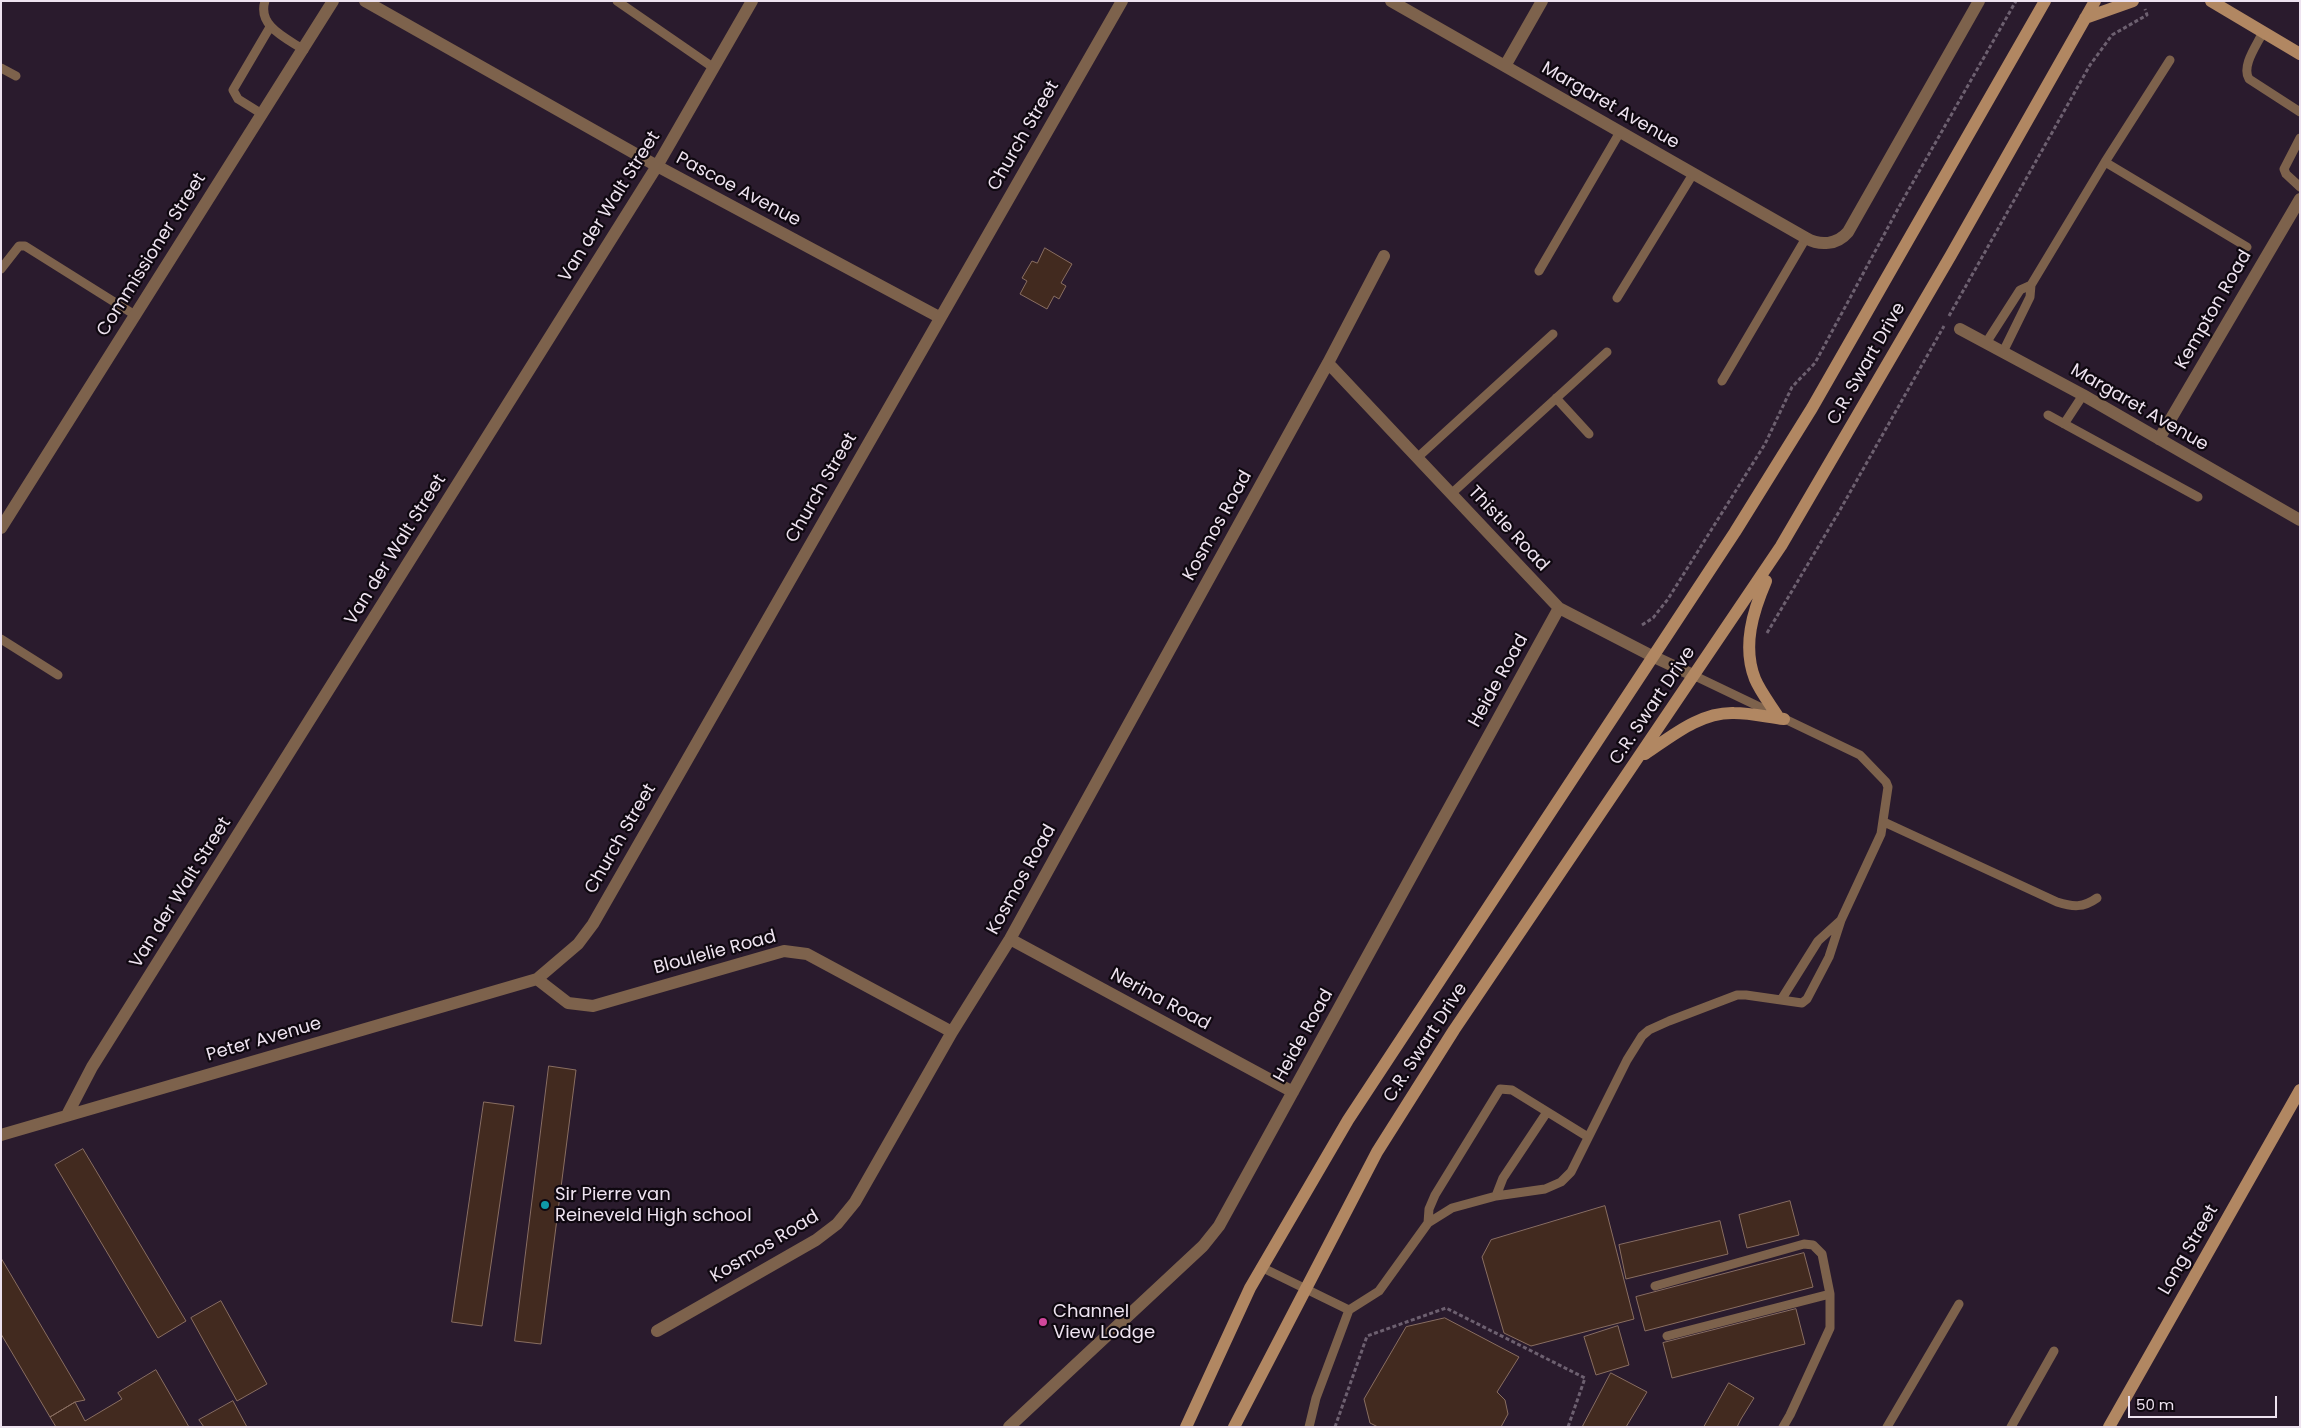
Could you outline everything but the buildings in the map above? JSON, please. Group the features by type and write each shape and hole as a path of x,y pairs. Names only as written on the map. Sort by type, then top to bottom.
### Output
{"main road":[{"name":"C.R. Swart Drive","path":"1186,1427 1250,1288 1348,1120 1652,656 1736,532 1812,408 2046,1"},
{"name":"C.R. Swart Drive","path":"1234,1427 1377,1152 1454,1030 1695,676 1781,546 1956,246 2095,1"},
{"path":"2085,18 2134,1"},
{"path":"2210,2 2300,54"},
{"path":"1780,717 1755,679 1750,634 1756,606 1781,546"},
{"path":"1638,758 1691,724 1706,717 1734,713 1780,717"},
{"name":"Long Street","path":"2109,1427 2300,1090"}],"street":[{"name":"Commissioner Street","path":"1,528 304,50 333,1"},
{"name":"Pascoe Avenue","path":"365,1 657,166 939,317"},
{"name":"Van der Walt Street","path":"67,1116 92,1067 657,166 752,1"},
{"name":"Church Street","path":"537,979 578,944 593,924 939,317 1122,1"},
{"name":"Margaret Avenue","path":"1391,1 1808,239"},
{"path":"1505,66 1542,1"},
{"path":"1808,239 1827,243 1836,242 1848,232 1979,1"},
{"name":"Kempton Road","path":"2159,439 2300,199"},
{"name":"Kosmos Road","path":"657,1331 816,1240 837,1224 855,1202 952,1032 1010,939 1328,363 1384,256"},
{"name":"Margaret Avenue","path":"1960,329 2083,395 2300,520"},
{"name":"Thistle Road","path":"1328,363 1559,608 1695,676"},
{"name":"Heide Road","path":"1009,1427 1203,1246 1220,1226 1559,608"},
{"name":"Nerina Road","path":"1010,939 1293,1092"},
{"name":"Bloulelie Road","path":"537,979 568,1003 593,1006 784,951 794,951 807,954 952,1032"},
{"name":"Peter Avenue","path":"1,1135 537,979"}],"lane":[{"path":"266,1 264,14 270,27 304,50"},
{"path":"617,1 714,68"},
{"path":"262,114 238,99 233,90 270,27"},
{"path":"2263,32 2247,66 2246,75 2249,80 2300,112"},
{"path":"2003,352 2030,297 2031,285 2105,162 2170,60"},
{"path":"1,68 16,76"},
{"path":"1540,271 1620,132"},
{"path":"2300,138 2284,169 2286,174 2300,187"},
{"path":"2105,162 2247,246"},
{"path":"1617,298 1693,174"},
{"path":"1722,381 1808,239"},
{"path":"1,269 18,246 25,246 135,315"},
{"path":"1986,343 2020,290 2031,285"},
{"path":"1417,458 1553,334"},
{"path":"1451,494 1607,352"},
{"path":"2064,424 2083,395"},
{"path":"1556,398 1589,434"},
{"path":"2048,415 2198,497"},
{"path":"1,639 58,675"},
{"path":"1309,1427 1316,1398 1349,1310 1383,1286 1428,1223 1452,1208 1496,1196 1545,1189 1561,1182 1571,1172 1627,1060 1642,1036 1649,1030 1736,995 1802,1003 1807,999 1829,956 1840,920 1881,834 1888,786 1860,755 1695,676"},
{"path":"1884,822 2057,902 2072,907 2087,905 2097,898"},
{"path":"1781,1000 1818,941 1840,920"},
{"path":"1428,1223 1429,1209 1435,1195 1500,1089 1512,1090 1588,1137"},
{"path":"1496,1196 1503,1178 1546,1112"},
{"path":"1655,1286 1804,1244 1813,1245 1822,1254 1830,1294 1830,1328 1790,1416 1783,1427"},
{"path":"1262,1267 1306,1287 1349,1310"},
{"path":"1667,1336 1830,1294"},
{"path":"1887,1427 1959,1304"},
{"path":"2011,1427 2054,1351"}],"path":[{"path":"1642,625 1653,618 1668,599 1765,444 1792,387 1815,363 1900,205 2016,1"},
{"path":"1335,1427 1367,1336 1446,1308 1585,1378 1568,1427"}],"place":[{"name":"Sir Pierre van Reineveld High school","path":"545,1205"},
{"name":"Channel View Lodge","path":"1043,1322"}]}
